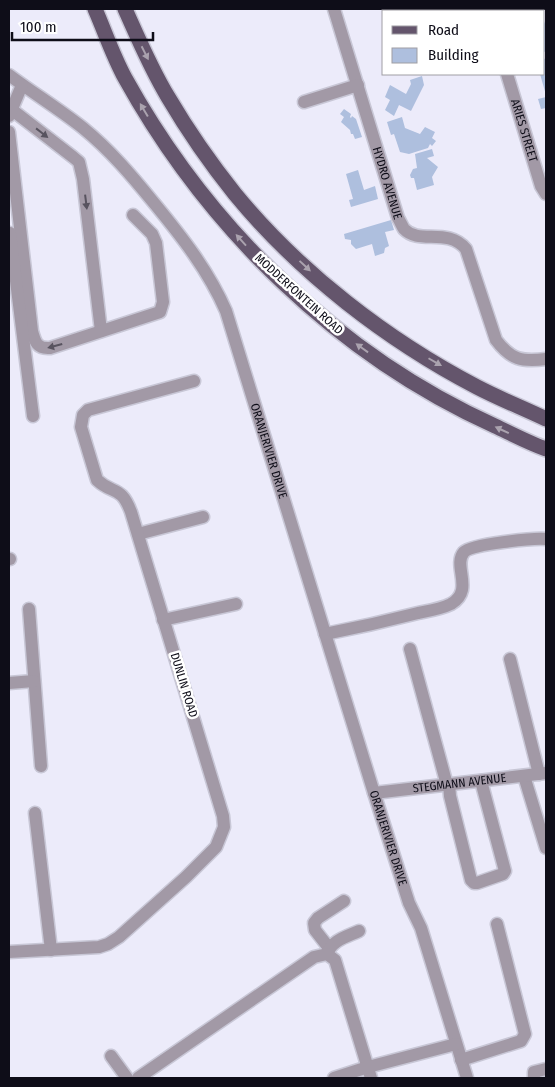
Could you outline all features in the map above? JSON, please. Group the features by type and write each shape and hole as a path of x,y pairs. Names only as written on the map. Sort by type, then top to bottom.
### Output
{"main road":[{"name":"MODDERFONTEIN ROAD","path":"95,9 124,76 156,130 185,172 220,216 268,269 338,330 398,375 468,414 546,449"},
{"name":"MODDERFONTEIN ROAD","path":"125,9 167,96 200,147 236,194 277,240 333,291 407,346 477,387 546,419"}],"street":[{"name":"HYDRO AVENUE","path":"334,9 398,218 405,230 414,234 452,238 460,241 466,249 496,340 505,351 517,359 531,361 546,359"},
{"name":"ORANJERIVIER DRIVE","path":"9,74 83,128 111,153 170,221 193,252 213,283 226,311 374,793 409,903 421,928 459,1078"},
{"name":"ARIES STREET","path":"507,75 544,190"},
{"path":"22,85 10,113 78,162 83,179 101,331"},
{"path":"304,102 358,86"},
{"path":"9,132 35,341 38,346 50,348 160,312 162,307 156,242 152,234 133,215"},
{"path":"10,233 14,311 33,416"},
{"name":"DUNLIN ROAD","path":"9,952 99,947 108,944 119,937 216,847 224,827 224,816 126,500 119,492 102,485 97,480 82,427 83,415 88,410 194,381"},
{"path":"138,534 203,517"},
{"path":"325,634 450,604 458,598 462,589 463,580 460,560 464,552 472,547 546,539"},
{"path":"164,620 236,604"},
{"path":"29,609 41,766"},
{"path":"410,648 448,784 471,880 474,883 503,874 505,871 481,780"},
{"path":"510,659 543,774"},
{"path":"9,683 34,681"},
{"name":"STEGMANN AVENUE","path":"374,793 543,774"},
{"path":"524,776 546,848"},
{"path":"35,813 51,950"},
{"path":"344,901 318,918 314,923 315,930 335,960 369,1073"},
{"path":"461,1060 520,1041 525,1034 496,924"},
{"path":"138,1078 314,956 328,951 336,941 359,931"},
{"path":"334,1078 369,1073 452,1045"},
{"name":"ORANJERIVIER DRIVE","path":"452,1045 461,1060 467,1078"},
{"path":"121,1078 109,1057 127,1078"},
{"path":"534,1078 534,1072 546,1069"}],"building":[{"path":"545,24 546,27 545,52"},
{"path":"545,58 546,95 540,75 545,75"},
{"path":"422,76 424,85 411,111 399,105 394,116 385,110 390,100 385,97 390,85 406,94 411,84 410,80"},
{"path":"546,97 546,108 541,109 538,99"},
{"path":"344,109 351,114 351,118 352,116 356,119 362,137 355,139 350,130 341,122 344,117 340,114"},
{"path":"402,117 405,128 420,134 425,127 435,132 432,138 436,141 432,146 430,144 428,148 409,154 400,152 394,134 391,135 387,122"},
{"path":"432,149 434,156 427,158 438,167 432,177 434,185 417,190 414,178 411,178 410,175 413,169 417,168 415,154"},
{"path":"358,170 364,190 375,186 378,199 351,207 349,200 353,199 346,174"},
{"path":"391,220 394,230 385,232 389,246 385,248 384,253 375,256 372,244 356,249 351,244 351,240 345,239 344,234"}]}
